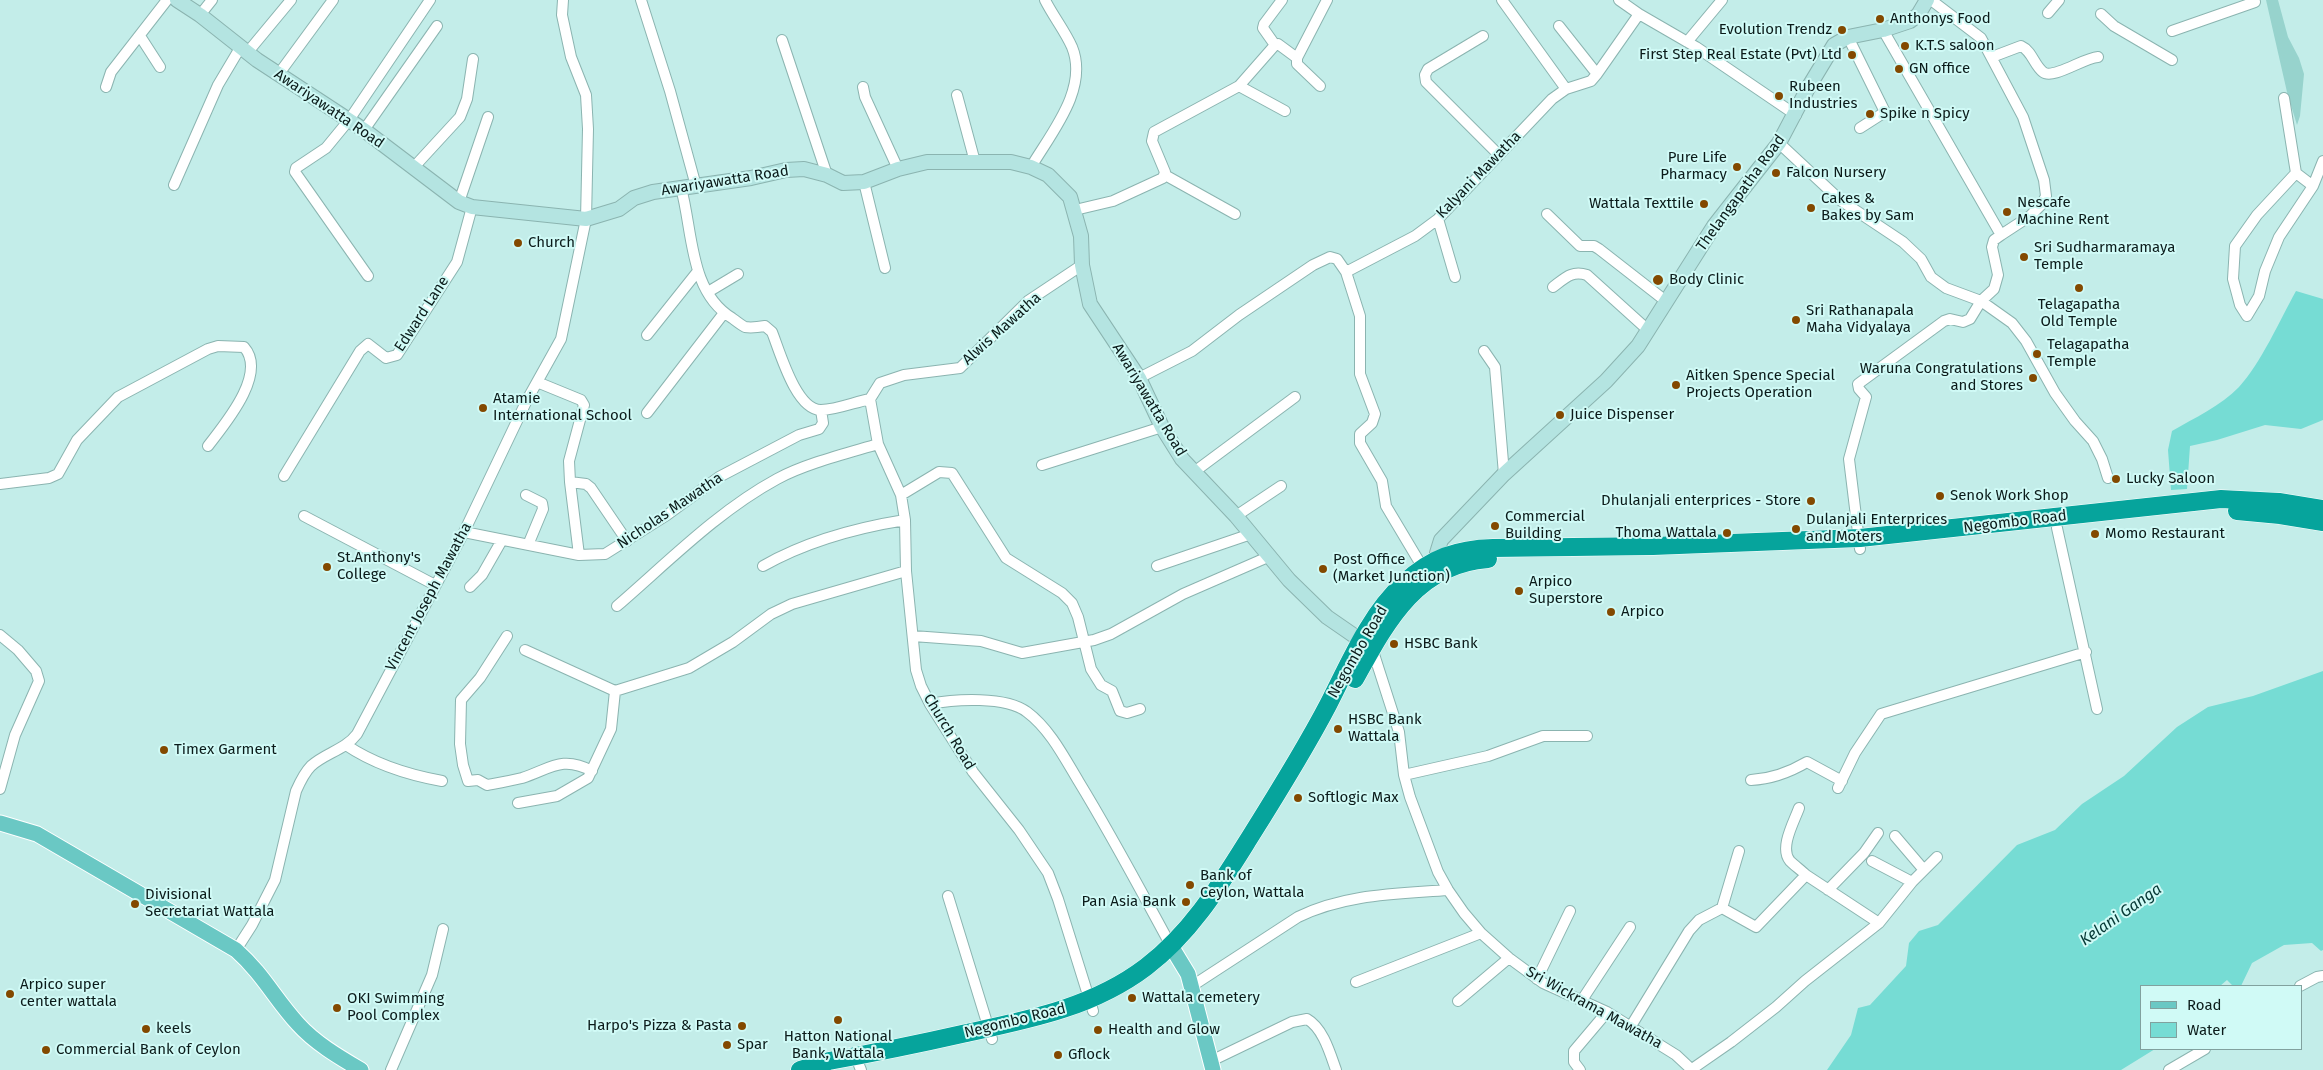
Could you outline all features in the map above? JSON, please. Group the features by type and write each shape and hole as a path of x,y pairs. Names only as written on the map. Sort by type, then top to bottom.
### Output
{"highway":[{"name":"Negombo Road","path":"1860,544 2221,499 2279,502 2323,509"},
{"name":"Negombo Road","path":"1367,645 1400,605 1441,564 1457,552 1476,548 1860,544 2057,528 2114,520 2230,511 2252,511 2323,522"},
{"name":"Negombo Road","path":"836,1070 860,1067 990,1034 1043,1016 1091,1006 1174,950 1206,905 1276,796 1367,645 1390,597 1402,584 1423,568 1441,564"},
{"name":"Negombo Road","path":"800,1070 829,1061 990,1034"}],"main road":[{"path":"0,823 36,834 236,950 255,967 298,1025 327,1049 360,1070"},
{"path":"1174,950 1192,986 1212,1066"}],"street":[{"path":"106,87 111,72 167,0"},
{"name":"Awariyawatta Road","path":"177,0 200,15 278,75 364,130 466,205 586,219 619,209 634,198 653,192 751,178 786,170 804,169 827,175 843,183 864,182 898,169 927,162 1011,162 1031,167 1048,176 1070,197 1075,210 1081,236 1082,265 1090,304 1140,378 1162,427 1177,450 1194,472 1236,516 1288,580 1327,617 1367,645"},
{"path":"200,15 212,0"},
{"path":"174,186 218,85 244,50 291,0"},
{"path":"278,75 333,0"},
{"path":"368,276 295,172 296,168 326,148 349,120 430,0"},
{"name":"Vincent Joseph Mawatha","path":"236,950 252,925 275,880 296,790 301,779 311,766 346,745 357,734 464,532 536,382 561,339 586,219 588,129 586,95 571,57 562,14 563,0"},
{"path":"640,0 670,91 696,186"},
{"path":"1031,167 1069,103 1077,74 1072,48 1046,0"},
{"path":"1274,45 1263,28 1282,0"},
{"path":"1320,86 1297,64 1297,58 1327,0"},
{"path":"1502,0 1566,90"},
{"path":"1619,0 1635,7 1796,114"},
{"path":"1687,42 1722,0"},
{"name":"Thelangapatha Road","path":"1441,564 1437,549 1441,540 1504,474 1606,381 1638,346 1714,226 1779,143 1796,114 1808,88 1834,45 1848,37 1910,22 1918,15 1927,0"},
{"path":"1860,544 1849,459 1866,397 1859,389 1858,384 1944,321 1950,319 1962,322 1970,319 1981,301 1994,289 1998,276 1992,247 1994,240 2030,216 2042,204 2046,196 2044,180 2023,117 1981,38 1931,0"},
{"path":"2048,13 2059,0"},
{"path":"2172,31 2255,2"},
{"name":"Kalyani Mawatha","path":"1346,272 1415,236 1438,219 1552,99 1566,90 1591,81 1597,74 1635,7"},
{"path":"2101,14 2114,26 2172,60"},
{"path":"364,130 437,26"},
{"path":"1559,26 1597,74"},
{"path":"1883,30 2001,235"},
{"path":"140,36 160,67"},
{"path":"1483,36 1428,69 1425,75 1426,82 1499,155"},
{"path":"1848,37 1884,112 1860,128"},
{"path":"782,40 827,175"},
{"path":"1274,45 1278,44 1297,58"},
{"path":"1235,214 1165,175 1152,141 1154,132 1239,86 1274,45"},
{"path":"1992,57 2021,46 2042,72 2048,74 2058,73 2080,61 2098,57"},
{"path":"414,167 460,117 467,99 473,59"},
{"path":"1239,86 1284,111"},
{"path":"863,87 865,98 898,169"},
{"path":"957,95 975,162"},
{"path":"2284,98 2296,173 2313,186"},
{"path":"466,205 488,117"},
{"path":"1779,143 1840,200 1903,242 1921,259 1931,278 1946,288 1981,301 2012,323 2026,341 2055,393 2093,441 2102,459 2108,478"},
{"path":"2296,173 2257,215 2235,246 2232,279 2240,305 2247,316 2259,296 2265,272 2279,237 2313,186 2323,161"},
{"path":"1075,210 1113,201 1163,178 1165,175"},
{"path":"864,182 885,268"},
{"path":"681,188 698,271 708,292 724,313 746,327 765,326 772,332 797,394 811,408 821,410 870,399"},
{"name":"Edward Lane","path":"284,476 360,351 368,344 386,358 396,355 457,262 466,205"},
{"path":"1547,214 1580,246 1594,246 1599,249 1667,302"},
{"path":"1438,219 1455,276"},
{"path":"1140,378 1192,351 1239,315 1313,265 1330,257 1337,259 1346,272 1360,316 1360,374 1375,414 1372,423 1360,434 1360,443 1379,474 1386,506 1394,523 1423,568"},
{"name":"Alwis Mawatha","path":"870,399 880,383 904,375 960,368 1028,301 1082,265"},
{"path":"647,335 698,271"},
{"path":"1553,287 1571,273 1586,274 1649,331"},
{"path":"708,292 738,274"},
{"path":"647,413 724,313"},
{"path":"0,484 49,478 58,474 77,440 118,397 214,347 244,347 247,351 250,368 244,394 235,411 208,446"},
{"path":"1484,352 1495,367 1504,474"},
{"path":"536,382 581,400 584,405 572,448 570,482 579,555"},
{"path":"1194,472 1295,397"},
{"name":"Church Road","path":"870,399 878,444 901,495 905,520 906,572 916,670 930,704 973,772 1031,846 1048,873 1054,886 1091,1006"},
{"name":"Nicholas Mawatha","path":"464,532 579,555 604,554 667,515 719,477 799,435 819,429 823,423 821,410"},
{"path":"1042,465 1162,427"},
{"path":"617,606 712,524 740,502 778,478 878,444"},
{"path":"901,495 940,472 952,473 1006,558 1062,593 1072,603 1078,617 1091,669 1101,685 1112,691 1120,711 1127,713 1140,708"},
{"path":"570,482 586,484 591,488 627,541"},
{"path":"1236,516 1281,486"},
{"path":"526,495 542,503 543,509 528,545"},
{"path":"304,516 435,586"},
{"path":"763,566 787,552 853,530 905,520"},
{"path":"2057,528 2086,652 2097,709"},
{"path":"1157,566 1251,534"},
{"path":"470,587 482,575 502,540"},
{"path":"914,636 981,641 1022,653 1084,641 1111,634 1183,594 1268,557"},
{"path":"525,650 615,691 689,668 733,642 770,614 792,604 906,572"},
{"path":"0,635 18,650 36,670 39,681 15,735 0,788"},
{"path":"507,636 480,678 461,700 460,744 463,765 468,781 478,780 487,785 521,778 560,763 568,763 592,771"},
{"name":"Sri Wickrama Mawatha","path":"1367,645 1399,732 1404,775 1438,872 1448,890 1481,933 1509,958 1537,978 1608,1012 1631,1026 1676,1055 1692,1070"},
{"path":"1751,780 1764,779 1792,771 1807,762 1840,784 1855,753 1881,714 2086,652"},
{"path":"518,803 557,796 588,778 611,729 615,691"},
{"path":"930,704 953,701 1005,703 1027,712 1039,724 1056,746 1090,801 1174,950"},
{"path":"1404,775 1488,756 1543,736 1587,736"},
{"path":"346,745 374,760 422,778 442,781"},
{"path":"1799,808 1786,844 1786,854 1790,861 1806,875 1879,923"},
{"path":"1828,890 1864,853 1878,833"},
{"path":"1895,836 1924,870"},
{"path":"1631,1026 1689,931 1699,920 1722,908 1739,851"},
{"path":"1692,1070 1776,1007 1805,981 1879,923 1912,882 1937,857"},
{"path":"1872,861 1912,882"},
{"path":"1722,908 1756,927 1806,875"},
{"path":"1192,986 1298,917 1317,908 1360,897 1448,890"},
{"path":"948,896 990,1034"},
{"path":"1537,978 1570,911"},
{"path":"1582,1000 1630,927"},
{"path":"391,1070 432,975 443,929"},
{"path":"1356,982 1481,933"},
{"path":"1458,1001 1509,958"},
{"path":"2302,985 2323,976"},
{"path":"1580,1070 1574,1062 1574,1051 1608,1012"},
{"path":"1212,1066 1292,1022 1307,1019 1320,1032 1336,1070"},
{"path":"2169,1070 2203,1050"}],"shaded area":[{"path":"2266,0 2278,0 2288,37 2299,58 2304,74 2300,116 2297,125 2287,92"}],"water":[{"path":"2296,291 2323,299 2323,420 2301,429 2265,425 2217,440 2190,446 2187,489 2171,490 2168,450 2172,431 2216,406 2239,387 2255,366"},
{"name":"Kelani Ganga","path":"2323,671 2323,950 2321,951 2312,943 2284,945 2252,963 2241,985 2232,985 2227,980 2221,985 2140,985 2140,1050 2153,1050 2121,1070 1827,1070 1851,1035 1858,1008 1870,1005 1906,966 1909,943 1919,931 1938,925 2017,845 2055,830 2082,804 2124,776 2177,727 2208,707 2253,696"}],"place":[{"name":"Anthonys Food","path":"1880,19"},
{"name":"Evolution Trendz","path":"1842,30"},
{"name":"K.T.S saloon","path":"1905,46"},
{"name":"First Step Real Estate (Pvt) Ltd","path":"1852,55"},
{"name":"GN office","path":"1899,69"},
{"name":"Rubeen Industries","path":"1779,96"},
{"name":"Spike n Spicy","path":"1870,114"},
{"name":"Pure Life Pharmacy","path":"1737,167"},
{"name":"Falcon Nursery","path":"1776,173"},
{"name":"Wattala Texttile","path":"1704,204"},
{"name":"Cakes & Bakes by Sam","path":"1811,208"},
{"name":"Nescafe Machine Rent","path":"2007,212"},
{"name":"Church","path":"518,243"},
{"name":"Sri Sudharmaramaya Temple","path":"2024,257"},
{"name":"Body Clinic","path":"1658,280"},
{"name":"Telagapatha Old Temple","path":"2079,288"},
{"name":"Sri Rathanapala Maha Vidyalaya","path":"1796,320"},
{"name":"Telagapatha Temple","path":"2037,354"},
{"name":"Waruna Congratulations and Stores","path":"2033,378"},
{"name":"Aitken Spence Special Projects Operation","path":"1676,385"},
{"name":"Atamie International School","path":"483,408"},
{"name":"Juice Dispenser","path":"1560,415"},
{"name":"Lucky Saloon","path":"2116,479"},
{"name":"Senok Work Shop","path":"1940,496"},
{"name":"Dhulanjali enterprices - Store","path":"1811,501"},
{"name":"Commercial Building","path":"1495,526"},
{"name":"Dulanjali Enterprices and Moters","path":"1796,529"},
{"name":"Thoma Wattala","path":"1727,533"},
{"name":"Momo Restaurant","path":"2095,534"},
{"name":"St.Anthony's College","path":"327,567"},
{"name":"Post Office (Market Junction)","path":"1323,569"},
{"name":"Arpico Superstore","path":"1519,591"},
{"name":"Arpico","path":"1611,612"},
{"name":"HSBC Bank","path":"1394,644"},
{"name":"HSBC Bank Wattala","path":"1338,729"},
{"name":"Timex Garment","path":"164,750"},
{"name":"Softlogic Max","path":"1298,798"},
{"name":"Bank of Ceylon, Wattala","path":"1190,885"},
{"name":"Pan Asia Bank","path":"1186,902"},
{"name":"Divisional Secretariat Wattala","path":"135,904"},
{"name":"Arpico super center wattala","path":"10,994"},
{"name":"Wattala cemetery","path":"1132,998"},
{"name":"OKI Swimming Pool Complex","path":"337,1008"},
{"name":"Hatton National Bank, Wattala","path":"838,1020"},
{"name":"Harpo's Pizza & Pasta","path":"742,1026"},
{"name":"keels","path":"146,1029"},
{"name":"Health and Glow","path":"1098,1030"},
{"name":"Spar","path":"727,1045"},
{"name":"Commercial Bank of Ceylon","path":"46,1050"},
{"name":"Gflock","path":"1058,1055"}]}
